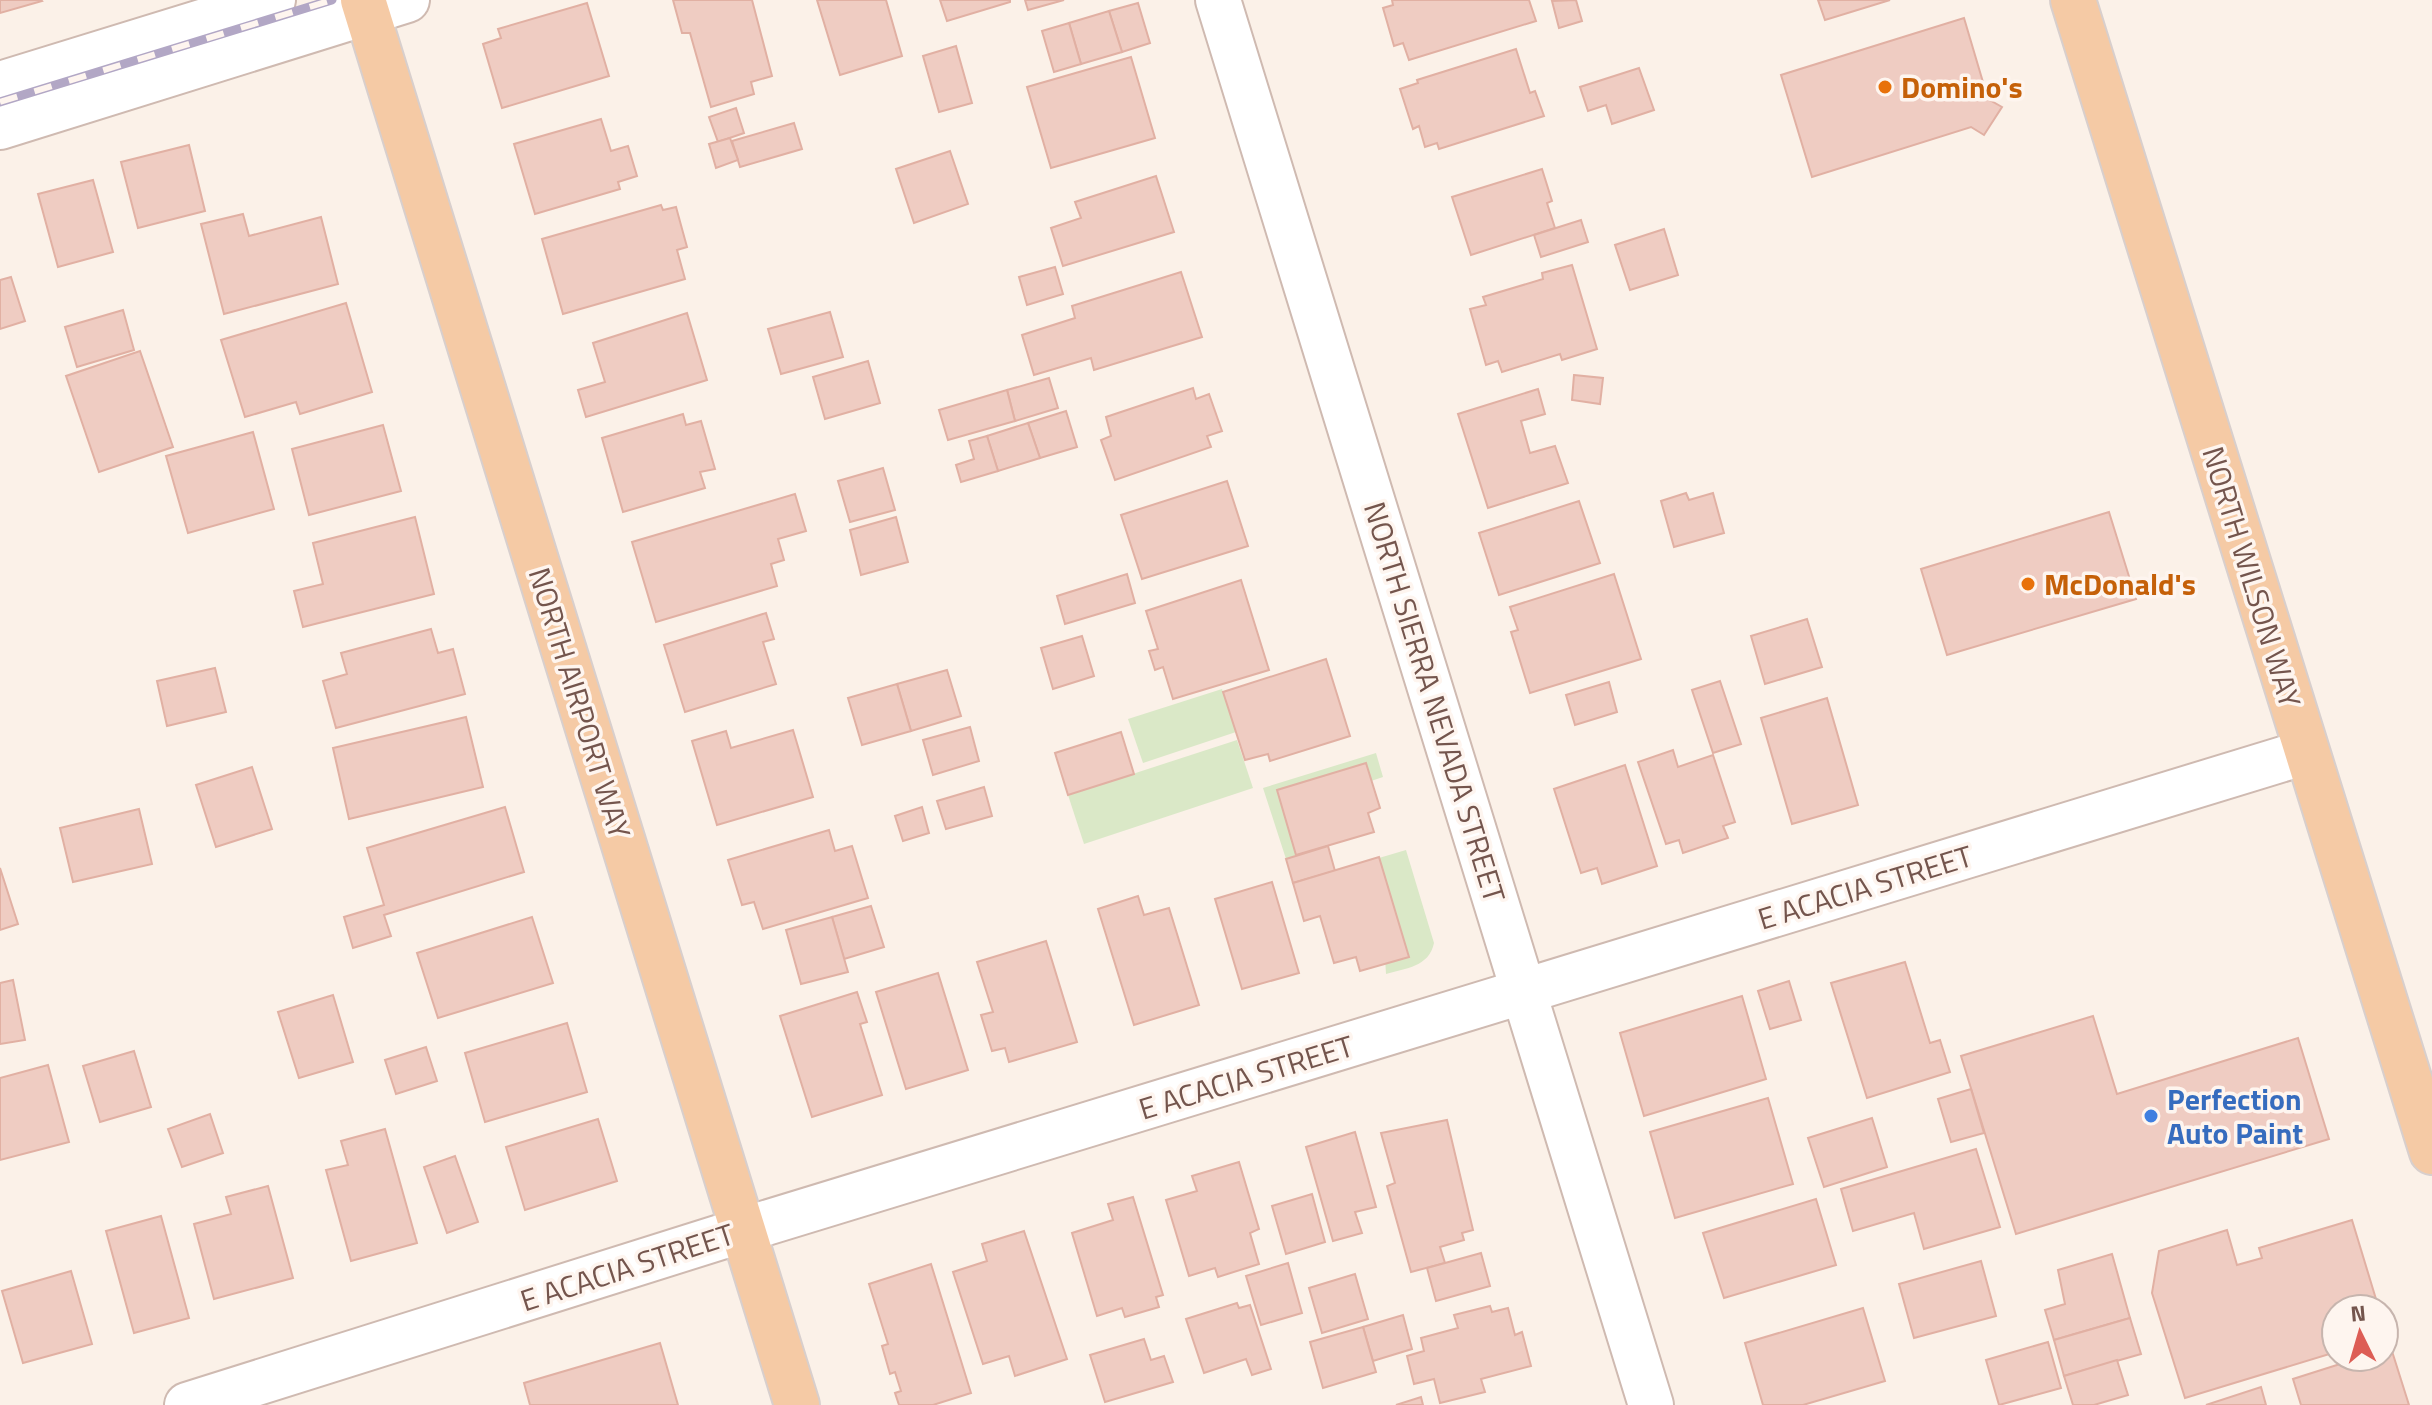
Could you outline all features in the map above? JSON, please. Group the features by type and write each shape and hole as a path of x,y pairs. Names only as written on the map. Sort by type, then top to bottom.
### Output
{"main road":[{"name":"NORTH WILSON WAY","path":"2073,0 2306,752 2424,1097 2432,1152"},
{"name":"NORTH AIRPORT WAY","path":"379,4 797,1405"}],"street":[{"path":"0,84 273,0"},
{"name":"NORTH SIERRA NEVADA STREET","path":"1218,0 1651,1405"},
{"path":"0,127 379,4"},
{"name":"E ACACIA STREET","path":"187,1405 743,1230 2306,752"}],"green space":[{"path":"1222,689 1236,732 1143,763 1128,719"},
{"path":"1237,740 1253,788 1084,844 1068,795"},
{"path":"1376,753 1383,777 1371,781 1365,763 1277,790 1296,855 1286,859 1263,788"},
{"path":"1406,850 1434,943 1422,962 1386,974 1379,858"}],"building":[{"path":"0,0 41,0 42,1 0,13"},
{"path":"673,0 752,0 772,76 751,82 754,94 711,107 690,33 682,33"},
{"path":"817,0 886,0 902,56 840,75"},
{"path":"940,0 1010,0 1010,2 947,21"},
{"path":"1025,0 1064,0 1028,10"},
{"path":"1392,0 1529,0 1536,21 1409,60 1403,43 1394,46 1383,8 1393,5"},
{"path":"1576,0 1582,21 1559,28 1552,1"},
{"path":"1818,0 1890,0 1825,20"},
{"path":"587,3 609,76 502,108 483,44 501,38 498,29"},
{"path":"1138,3 1150,43 1122,52 1109,11"},
{"path":"1109,11 1122,52 1081,64 1069,23"},
{"name":"Domino's","path":"1964,18 1988,99 2002,107 1984,135 1971,127 1812,177 1781,75"},
{"path":"1069,23 1081,64 1054,72 1042,31"},
{"path":"956,46 972,103 939,112 923,56"},
{"path":"1516,49 1530,93 1535,91 1544,116 1439,149 1437,143 1425,147 1419,126 1413,129 1400,89 1418,83 1417,80"},
{"path":"1131,57 1155,138 1051,168 1027,87"},
{"path":"1639,68 1654,110 1612,124 1606,105 1588,111 1580,87"},
{"path":"736,108 744,133 718,142 709,117"},
{"path":"601,119 611,151 628,146 637,176 618,182 620,189 535,214 514,144"},
{"path":"794,123 802,149 740,167 732,141"},
{"path":"730,138 738,160 716,168 709,144"},
{"path":"189,145 205,211 138,228 121,162"},
{"path":"950,151 968,204 914,223 896,169"},
{"path":"1542,169 1552,201 1547,203 1555,228 1471,255 1452,197"},
{"path":"1156,176 1174,232 1063,266 1051,228 1081,218 1075,202"},
{"path":"93,180 113,252 58,267 38,194"},
{"path":"661,205 663,210 676,207 687,247 677,250 685,279 563,314 542,239"},
{"path":"243,214 249,236 321,217 338,284 224,314 201,224"},
{"path":"1581,220 1588,242 1541,257 1534,235"},
{"path":"1664,229 1678,275 1630,290 1615,245"},
{"path":"1572,265 1597,349 1562,360 1560,354 1502,372 1498,361 1486,365 1470,309 1486,305 1483,297 1543,279 1542,273"},
{"path":"1055,267 1063,294 1027,305 1019,277"},
{"path":"1181,272 1202,337 1094,370 1091,358 1034,375 1022,335 1075,318 1072,306"},
{"path":"11,277 25,321 0,329 0,280"},
{"path":"346,303 372,392 300,414 296,402 245,417 221,340"},
{"path":"123,310 134,350 77,367 65,327"},
{"path":"830,312 843,357 781,374 768,329"},
{"path":"687,313 707,380 586,417 578,390 605,382 593,343"},
{"path":"140,351 173,447 99,472 66,376"},
{"path":"868,361 880,403 825,419 813,377"},
{"path":"1574,375 1603,378 1600,404 1572,400"},
{"path":"1049,378 1058,408 1015,421 1007,390"},
{"path":"1193,388 1196,399 1209,394 1222,431 1207,436 1211,447 1115,480 1101,440 1111,436 1106,417"},
{"path":"1538,389 1545,414 1521,421 1530,453 1555,446 1568,483 1488,508 1458,414"},
{"path":"1007,390 1015,421 948,440 939,410"},
{"path":"1066,411 1077,447 1040,458 1028,423"},
{"path":"683,414 686,425 701,421 715,469 700,472 705,488 623,512 602,438"},
{"path":"1028,423 1040,458 998,471 987,436"},
{"path":"383,425 401,491 309,515 292,449"},
{"path":"253,432 274,509 188,533 166,456"},
{"path":"987,436 998,471 961,482 956,465 974,459 969,441"},
{"path":"883,468 895,510 850,522 838,481"},
{"path":"1227,481 1248,546 1142,579 1121,515"},
{"path":"1686,493 1689,500 1713,493 1724,533 1674,547 1661,501"},
{"path":"795,494 806,531 778,539 784,560 771,564 777,586 656,622 632,542"},
{"path":"1579,501 1600,563 1499,595 1479,533"},
{"name":"McDonald's","path":"2109,512 2136,599 1947,655 1921,569"},
{"path":"415,517 434,594 303,627 294,591 323,584 313,543"},
{"path":"896,517 908,562 861,575 850,530"},
{"path":"1127,574 1135,603 1065,624 1057,596"},
{"path":"1614,574 1641,659 1530,693 1511,632 1518,630 1510,607"},
{"path":"1241,580 1269,670 1173,699 1163,667 1155,670 1149,651 1158,649 1146,611"},
{"path":"766,613 774,639 763,642 776,684 685,712 664,645"},
{"path":"1807,619 1822,667 1765,684 1751,636"},
{"path":"431,629 438,653 453,649 465,694 336,728 323,681 347,674 341,653"},
{"path":"1082,636 1094,676 1053,689 1041,648"},
{"path":"1326,659 1350,736 1270,761 1268,754 1245,760 1223,692"},
{"path":"215,668 226,712 167,726 157,681"},
{"path":"947,670 961,716 911,731 897,684"},
{"path":"1720,681 1741,744 1713,753 1692,690"},
{"path":"1609,682 1617,712 1575,725 1566,695"},
{"path":"897,684 911,731 862,745 848,698"},
{"path":"1827,698 1858,805 1792,824 1761,718"},
{"path":"466,717 483,787 349,819 333,748"},
{"path":"970,727 979,761 933,775 923,740"},
{"path":"793,730 813,797 717,825 692,741 726,731 731,748"},
{"path":"1121,732 1134,774 1068,795 1055,753"},
{"path":"1673,750 1678,767 1713,755 1735,822 1723,826 1728,838 1683,853 1679,840 1666,844 1638,762"},
{"path":"1366,763 1380,808 1368,813 1374,832 1296,855 1277,790"},
{"path":"1625,765 1657,866 1602,884 1597,868 1581,873 1554,789"},
{"path":"252,767 272,829 216,847 196,785"},
{"path":"984,787 992,816 946,829 937,801"},
{"path":"505,807 524,872 384,915 391,936 353,948 344,917 384,905 367,848"},
{"path":"922,807 929,833 903,841 895,816"},
{"path":"139,809 152,864 73,882 60,828"},
{"path":"829,830 835,851 852,846 868,898 763,929 754,902 742,905 728,860"},
{"path":"1328,846 1335,871 1293,883 1286,859"},
{"path":"1379,857 1409,957 1360,971 1356,957 1334,963 1320,916 1304,921 1293,883"},
{"path":"0,868 18,924 0,930"},
{"path":"1272,882 1299,973 1242,989 1215,899"},
{"path":"1138,896 1144,915 1169,908 1199,1005 1134,1025 1098,909"},
{"path":"871,906 884,947 844,959 832,917"},
{"path":"532,917 553,983 438,1018 417,953"},
{"path":"832,917 848,972 801,984 786,930"},
{"path":"1046,941 1077,1042 1009,1062 1005,1048 992,1051 981,1015 993,1012 977,962"},
{"path":"1905,962 1930,1043 1940,1040 1950,1072 1867,1098 1831,983"},
{"path":"938,973 968,1070 906,1089 876,992"},
{"path":"13,980 25,1040 0,1044 0,983"},
{"path":"1789,981 1801,1020 1770,1029 1758,991"},
{"path":"857,992 867,1022 860,1024 882,1095 812,1117 780,1016"},
{"path":"333,995 353,1062 299,1078 278,1012"},
{"path":"1742,996 1766,1079 1644,1116 1620,1033"},
{"name":"Perfection Auto Paint","path":"2093,1016 2117,1094 2298,1038 2329,1139 2016,1234 1961,1056"},
{"path":"567,1023 587,1092 485,1122 465,1053"},
{"path":"426,1047 437,1081 396,1094 385,1060"},
{"path":"134,1051 151,1107 100,1122 83,1066"},
{"path":"48,1065 69,1142 0,1160 0,1078"},
{"path":"1971,1089 1984,1133 1951,1142 1938,1099"},
{"path":"1768,1098 1793,1184 1675,1218 1650,1132"},
{"path":"210,1114 223,1153 182,1167 168,1129"},
{"path":"1872,1118 1887,1167 1824,1187 1808,1138"},
{"path":"598,1119 617,1181 525,1210 506,1147"},
{"path":"1447,1120 1473,1230 1462,1233 1464,1240 1440,1247 1445,1263 1411,1272 1387,1186 1395,1183 1381,1133"},
{"path":"385,1129 417,1243 351,1261 326,1170 348,1165 341,1141"},
{"path":"1355,1132 1376,1207 1355,1212 1362,1233 1333,1241 1306,1147"},
{"path":"1976,1149 2000,1227 1924,1249 1914,1213 1853,1231 1841,1189"},
{"path":"455,1156 478,1222 447,1233 424,1167"},
{"path":"1239,1162 1259,1229 1250,1233 1259,1264 1218,1277 1215,1268 1189,1276 1166,1200 1197,1191 1192,1176"},
{"path":"268,1186 293,1278 214,1299 194,1224 231,1214 226,1197"},
{"path":"1312,1194 1325,1242 1286,1254 1272,1206"},
{"path":"1133,1197 1163,1295 1156,1297 1159,1307 1125,1317 1122,1308 1097,1316 1072,1233 1113,1220 1108,1204"},
{"path":"1816,1199 1836,1265 1724,1298 1703,1233"},
{"path":"161,1216 189,1318 134,1333 106,1231"},
{"path":"2352,1220 2374,1293 2320,1293 2320,1357 2185,1398 2152,1293 2159,1251 2227,1230 2237,1265 2262,1258 2259,1248"},
{"path":"1024,1231 1067,1359 1015,1376 1009,1356 983,1364 953,1272 987,1261 982,1244"},
{"path":"1481,1253 1490,1286 1436,1301 1427,1268"},
{"path":"2112,1254 2130,1318 2054,1340 2045,1310 2065,1304 2058,1270"},
{"path":"1981,1261 1996,1316 1914,1338 1899,1284"},
{"path":"1288,1263 1302,1313 1261,1325 1246,1276"},
{"path":"931,1264 971,1393 933,1405 899,1405 895,1393 901,1391 895,1372 890,1374 882,1346 888,1344 869,1284"},
{"path":"71,1271 92,1344 23,1363 2,1291"},
{"path":"1355,1274 1368,1319 1322,1333 1309,1288"},
{"path":"1237,1303 1239,1308 1250,1305 1271,1369 1252,1375 1246,1359 1204,1373 1186,1319"},
{"path":"1490,1306 1492,1312 1508,1308 1515,1335 1522,1332 1531,1366 1481,1379 1485,1392 1440,1403 1434,1379 1414,1384 1407,1356 1424,1351 1421,1338 1458,1328 1454,1315"},
{"path":"1863,1308 1885,1381 1803,1405 1763,1405 1745,1343"},
{"path":"1403,1315 1412,1349 1373,1361 1363,1327"},
{"path":"2130,1318 2141,1354 2064,1376 2054,1340"},
{"path":"1363,1327 1376,1372 1323,1388 1310,1342"},
{"path":"1144,1339 1151,1360 1164,1356 1173,1382 1105,1402 1090,1355"},
{"path":"2048,1342 2061,1388 1999,1405 1986,1360"},
{"path":"660,1343 678,1405 530,1405 524,1383"},
{"path":"2117,1360 2128,1395 2094,1405 2073,1405 2064,1376"},
{"path":"2320,1370 2320,1373 2399,1373 2409,1405 2301,1405 2293,1379"},
{"path":"2261,1387 2266,1405 2206,1405"},
{"path":"1421,1397 1423,1405 1396,1405"}],"railway":[{"path":"0,102 332,0"}],"place":[{"name":"Domino's","path":"1885,87"},
{"name":"McDonald's","path":"2028,584"},
{"name":"Perfection Auto Paint","path":"2151,1116"}]}
